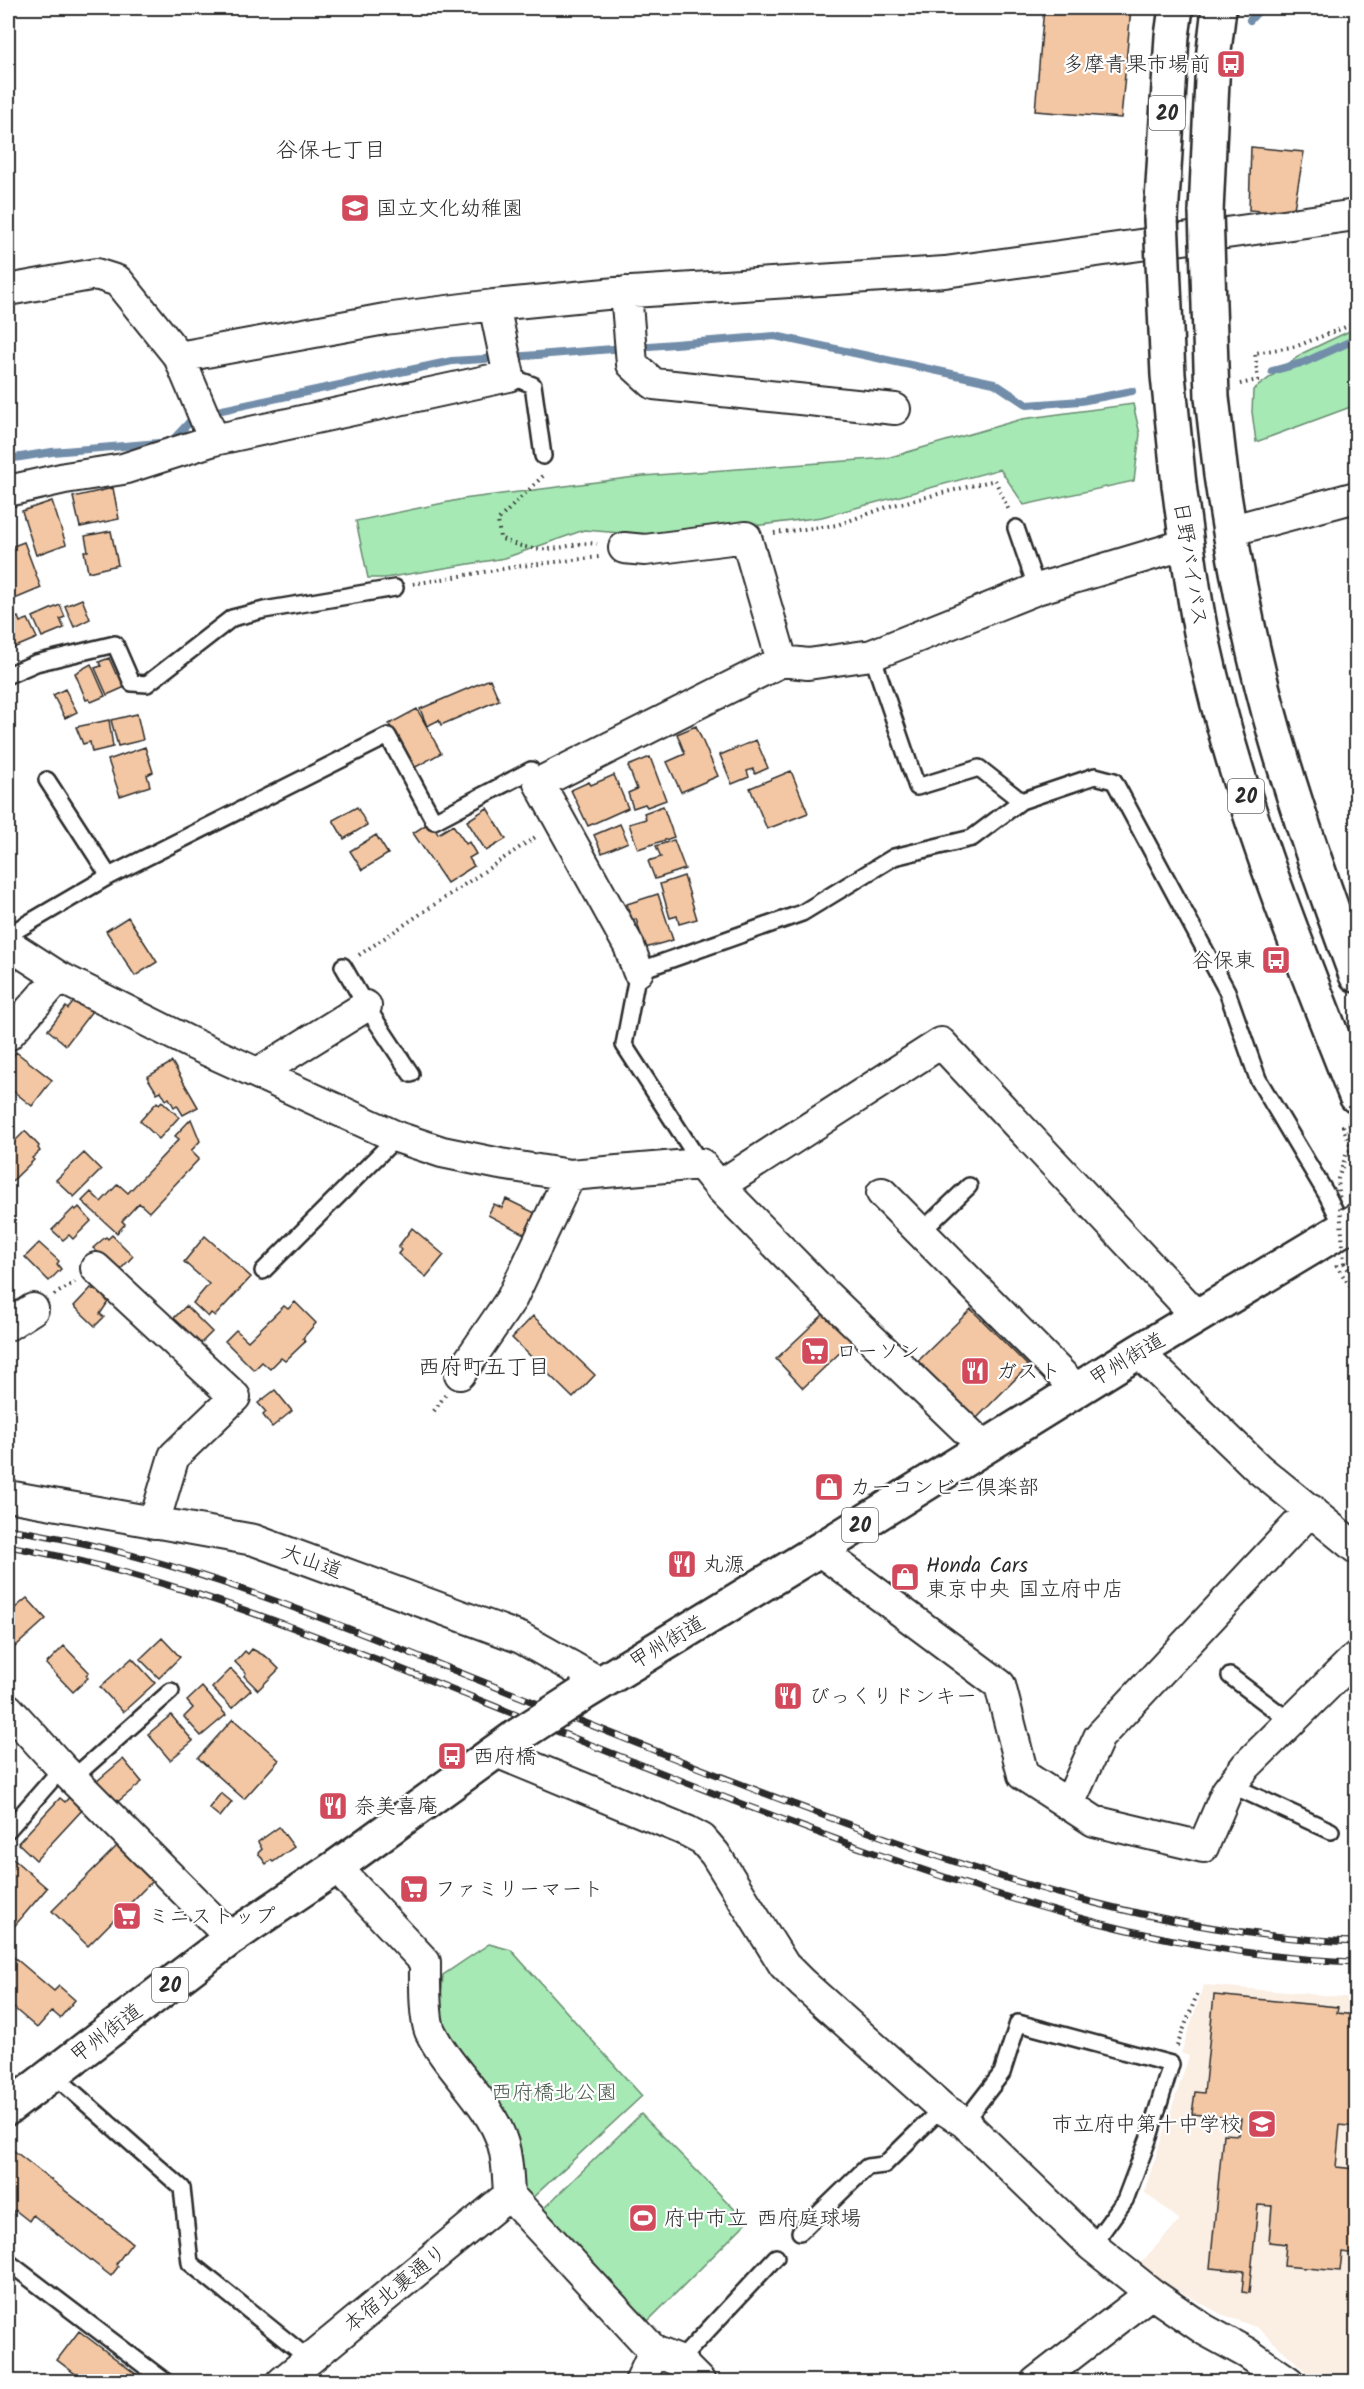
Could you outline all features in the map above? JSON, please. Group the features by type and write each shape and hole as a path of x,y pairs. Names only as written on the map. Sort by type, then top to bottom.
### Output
{"highway":[{"name":"日野バイパス","path":"1176,8 1172,36 1161,218 1168,375 1179,485 1203,641 1228,738 1277,892 1356,1096"},
{"name":"日野バイパス","path":"1219,8 1213,59 1206,212 1212,397 1221,475 1251,639 1275,737 1320,879 1356,975"},
{"name":"甲州街道","path":"8,2108 231,1938 336,1868 505,1743 590,1688 819,1550 1138,1352 1350,1225"}],"street":[{"path":"179,357 385,319 494,305 626,292 945,272 1356,215"},
{"path":"8,290 96,274 118,281 179,357 207,423"},
{"path":"626,292 632,364 654,384 895,409"},
{"path":"8,491 65,478 123,469 207,423 506,362 494,305"},
{"path":"1230,531 1356,497"},
{"path":"624,548 645,550 746,537 782,661"},
{"path":"638,971 629,946 539,783 782,661 808,664 872,655 1037,589 1187,544"},
{"path":"8,944 59,977 191,1043 397,1137 468,1159 570,1175 710,1175 941,1043 1197,1316"},
{"path":"8,1035 59,977"},
{"path":"258,1073 366,1006"},
{"path":"460,1374 512,1298 570,1175"},
{"path":"710,1175 824,1293 985,1448"},
{"path":"882,1193 1077,1390"},
{"path":"85,1275 235,1397 174,1456 154,1523"},
{"path":"8,1325 42,1303"},
{"path":"1138,1352 1259,1469 1356,1548"},
{"name":"大山道","path":"8,1496 254,1540 521,1638 590,1688"},
{"path":"1070,1804 1099,1737 1311,1510"},
{"path":"819,1550 1000,1685 1023,1775 1094,1821 1203,1847 1231,1785 1246,1766 1356,1657"},
{"path":"8,1709 231,1938"},
{"path":"505,1743 702,1839 715,1854 784,1965 801,1983 953,2115 1092,2246 1151,2293 1205,2330 1247,2353 1290,2382"},
{"path":"336,1868 424,1962 424,1987 429,2029 489,2116 503,2142 508,2164 509,2195 678,2364 640,2382"},
{"name":"本宿北裏通り","path":"282,2382 509,2195"},
{"path":"1036,2382 1151,2293"}],"lane":[{"path":"506,362 533,385 543,456"},
{"path":"1016,528 1037,589"},
{"path":"8,675 36,663 115,644 132,683 147,684 232,618 264,610 395,588"},
{"path":"872,655 917,787 979,768 1021,801"},
{"path":"8,935 109,876 388,736 434,821 531,770 539,783"},
{"path":"710,1175 624,1045 638,971 802,913 894,857 972,838 1021,801 1095,776 1114,781 1227,990 1258,1079 1327,1195 1350,1225"},
{"path":"47,780 109,876"},
{"path":"343,966 366,1006 411,1074"},
{"path":"263,1271 397,1137"},
{"path":"921,1232 969,1186"},
{"path":"1230,1676 1291,1722"},
{"path":"8,1830 68,1773 171,1691"},
{"path":"1231,1785 1331,1831"},
{"path":"800,2232 867,2167 884,2165 953,2115 1002,2073 1018,2022 1171,2064 1149,2137 1125,2200 1092,2246"},
{"path":"53,2074 182,2188 190,2263 309,2359"},
{"path":"678,2364 776,2257"},
{"path":"8,2262 166,2382"}],"path":[{"path":"1238,385 1258,380 1255,353 1297,346 1356,323"},
{"path":"543,456 543,477 498,520 500,538 517,546 551,549 584,542 624,548"},
{"path":"746,537 837,525 890,506 995,480 1016,528"},
{"path":"395,588 456,575 594,559 624,548"},
{"path":"343,966 560,820"},
{"path":"1353,1174 1355,1161 1343,1126 1356,1121"},
{"path":"1336,1265 1350,1286 1356,1282 1344,1263 1338,1179 1347,1152 1352,1150"},
{"path":"42,1303 85,1275"},
{"path":"1171,2064 1198,1992"}],"shaded area":[{"name":"市立府中第十中学校","path":"1204,1985 1356,1998 1356,2381 1314,2381 1258,2328 1219,2313 1137,2267 1180,2220 1144,2192 1189,2056 1181,2053"}],"green space":[{"path":"1356,328 1356,405 1256,442 1252,412 1253,390 1303,353"},
{"path":"1133,404 1140,434 1134,481 1024,505 1000,469 822,517 671,537 584,530 505,558 385,578 368,578 356,521 463,499 643,476 887,458 1022,419"},
{"name":"西府橋北公園","path":"489,1944 511,1950 642,2096 531,2199 522,2195 429,2027 442,1988 443,1975"},
{"name":"府中市立 西府庭球場","path":"641,2114 747,2222 648,2321 539,2213"}],"building":[{"path":"1044,8 1131,8 1121,118 1035,111"},
{"path":"1251,147 1304,152 1293,214 1249,210"},
{"path":"113,488 119,519 80,527 73,497"},
{"path":"52,501 66,544 36,555 22,511"},
{"path":"111,531 118,565 88,572 84,551 88,551 85,536"},
{"path":"24,542 41,588 10,601 8,548"},
{"path":"82,599 90,619 74,627 65,606"},
{"path":"60,605 65,617 60,619 64,628 42,637 33,617"},
{"path":"18,617 20,622 28,619 37,638 11,649 8,640 8,622"},
{"path":"109,658 116,674 119,672 125,687 107,695 95,668 101,666 99,662"},
{"path":"91,664 105,696 91,702 89,699 86,700 75,673"},
{"path":"490,679 499,700 441,725 439,720 427,726 420,709"},
{"path":"65,689 77,712 65,718 53,695"},
{"path":"417,709 441,753 414,768 389,724"},
{"path":"137,714 143,740 118,746 111,720"},
{"path":"109,720 113,747 92,752 90,742 83,744 76,727"},
{"path":"696,726 718,776 681,792 667,762 685,754 677,734"},
{"path":"756,740 768,768 755,774 753,769 747,771 749,777 732,784 720,755"},
{"path":"145,747 153,772 147,775 150,786 120,796 108,760"},
{"path":"650,757 666,800 647,807 645,804 633,808 628,793 637,789 628,766"},
{"path":"791,771 808,813 767,829 750,788"},
{"path":"614,775 628,808 588,826 571,790 589,782 591,785"},
{"path":"663,806 674,837 638,849 629,824 646,819 644,813"},
{"path":"357,807 367,825 344,839 333,820"},
{"path":"487,808 506,839 486,851 467,821"},
{"path":"430,822 438,834 453,825 466,844 469,842 476,854 469,858 474,866 447,883 413,833"},
{"path":"620,824 628,842 602,853 594,835"},
{"path":"376,835 388,854 362,870 350,851"},
{"path":"674,840 685,869 655,879 648,861 661,857 656,846"},
{"path":"684,876 697,919 679,924 677,916 670,918 660,884"},
{"path":"658,894 673,940 645,948 636,919 632,920 627,904"},
{"path":"128,917 157,962 135,976 106,931"},
{"path":"76,999 92,1011 66,1045 48,1030 66,1007 68,1009"},
{"path":"16,1052 52,1080 32,1106 8,1087 8,1063"},
{"path":"172,1062 198,1107 183,1115 177,1105 174,1107 169,1098 166,1100 161,1091 157,1093 147,1077"},
{"path":"162,1101 179,1117 159,1139 140,1121 157,1102 159,1104"},
{"path":"191,1119 200,1141 191,1151 199,1159 149,1212 139,1203 122,1221 125,1224 117,1233 82,1201 91,1192 101,1202 118,1184 128,1193 179,1139 175,1136"},
{"path":"25,1131 39,1146 40,1151 10,1183 8,1180 8,1148"},
{"path":"84,1153 101,1170 74,1197 56,1180"},
{"path":"506,1199 537,1214 526,1235 488,1215 494,1204 502,1208"},
{"path":"79,1207 91,1221 73,1239 69,1235 63,1240 52,1230 74,1208 76,1210"},
{"path":"412,1228 444,1255 426,1277 398,1254 401,1250 398,1247"},
{"path":"112,1235 133,1256 119,1271 93,1248"},
{"path":"205,1236 251,1277 215,1316 211,1313 208,1317 193,1303 209,1284 184,1262"},
{"path":"39,1243 59,1261 57,1264 61,1269 49,1281 25,1257"},
{"path":"91,1288 94,1290 96,1288 108,1302 100,1314 104,1317 95,1326 74,1306"},
{"path":"295,1302 316,1323 303,1338 305,1342 285,1361 281,1358 270,1369 262,1362 254,1370 225,1341 236,1330 248,1341 284,1306 288,1309"},
{"path":"186,1306 212,1332 199,1345 168,1324"},
{"path":"971,1309 1028,1366 974,1421 916,1363"},
{"path":"825,1313 852,1341 803,1388 776,1359"},
{"path":"533,1316 595,1375 573,1398 512,1338"},
{"path":"275,1390 292,1411 272,1427 263,1415 266,1412 258,1403"},
{"path":"27,1598 46,1619 8,1653 8,1620 11,1624 15,1620 9,1613"},
{"path":"162,1638 180,1657 159,1678 140,1659"},
{"path":"64,1646 89,1672 86,1675 88,1678 73,1692 46,1664"},
{"path":"252,1649 267,1657 279,1669 258,1690 244,1676 246,1673 235,1662 245,1651 248,1654"},
{"path":"132,1658 155,1683 123,1712 100,1687"},
{"path":"231,1669 251,1690 232,1708 212,1688"},
{"path":"202,1687 226,1715 201,1736 184,1717 193,1708 187,1701"},
{"path":"171,1715 193,1741 170,1760 148,1734"},
{"path":"233,1719 279,1760 244,1799 198,1758"},
{"path":"123,1759 142,1782 115,1804 97,1781"},
{"path":"221,1793 232,1802 220,1817 209,1808"},
{"path":"71,1795 84,1808 36,1860 18,1843 60,1798 65,1802"},
{"path":"279,1827 294,1847 273,1862 271,1860 266,1864 258,1853 262,1849 258,1842"},
{"path":"122,1841 157,1876 88,1946 52,1911"},
{"path":"12,1858 47,1888 11,1930 8,1927 8,1863"},
{"path":"8,1952 54,1991 59,1986 75,2000 60,2018 52,2011 37,2028 8,2003"},
{"path":"1214,1995 1338,2007 1337,2013 1356,2015 1356,2127 1340,2125 1336,2167 1356,2169 1356,2254 1342,2252 1340,2271 1284,2266 1286,2244 1269,2242 1272,2206 1258,2205 1249,2293 1242,2292 1244,2271 1210,2268 1223,2134 1239,2135 1241,2119 1192,2114 1195,2092 1204,2093"},
{"path":"8,2146 132,2243 116,2264 118,2267 111,2276 33,2215 29,2221 15,2210 8,2219"},
{"path":"79,2331 137,2375 132,2382 86,2382 57,2360"}],"waterway":[{"path":"1250,20 1261,8"},
{"path":"637,347 775,336 994,383 1027,405 1081,401 1132,391"},
{"path":"1272,371 1305,362 1356,339"},
{"path":"512,357 625,348"},
{"path":"208,413 452,361 500,358"},
{"path":"8,459 52,452 171,442 196,415"}],"railway":[{"path":"8,1529 116,1551 273,1600 787,1802 902,1844 1029,1885 1158,1917 1223,1929 1289,1938 1356,1942"},
{"path":"8,1546 112,1569 265,1617 742,1804 975,1887 1100,1923 1163,1938 1291,1958 1356,1962"}],"place":[{"name":"多摩青果市場前","path":"1231,64"},
{"name":"国立文化幼稚園","path":"355,208"},
{"name":"谷保東","path":"1276,960"},
{"name":"ローソン","path":"815,1351"},
{"name":"ガスト","path":"975,1371"},
{"name":"カーコンビニ倶楽部","path":"829,1487"},
{"name":"丸源","path":"682,1564"},
{"name":"Honda Cars 東京中央 国立府中店","path":"905,1577"},
{"name":"びっくりドンキー","path":"788,1696"},
{"name":"西府橋","path":"452,1756"},
{"name":"奈美喜庵","path":"333,1806"},
{"name":"ファミリーマート","path":"414,1889"},
{"name":"ミニストップ","path":"127,1916"},
{"name":"市立府中第十中学校","path":"1262,2124"},
{"name":"府中市立 西府庭球場","path":"643,2218"}],"district":[{"name":"谷保七丁目","path":"331,149"},
{"name":"西府町五丁目","path":"484,1366"}]}
